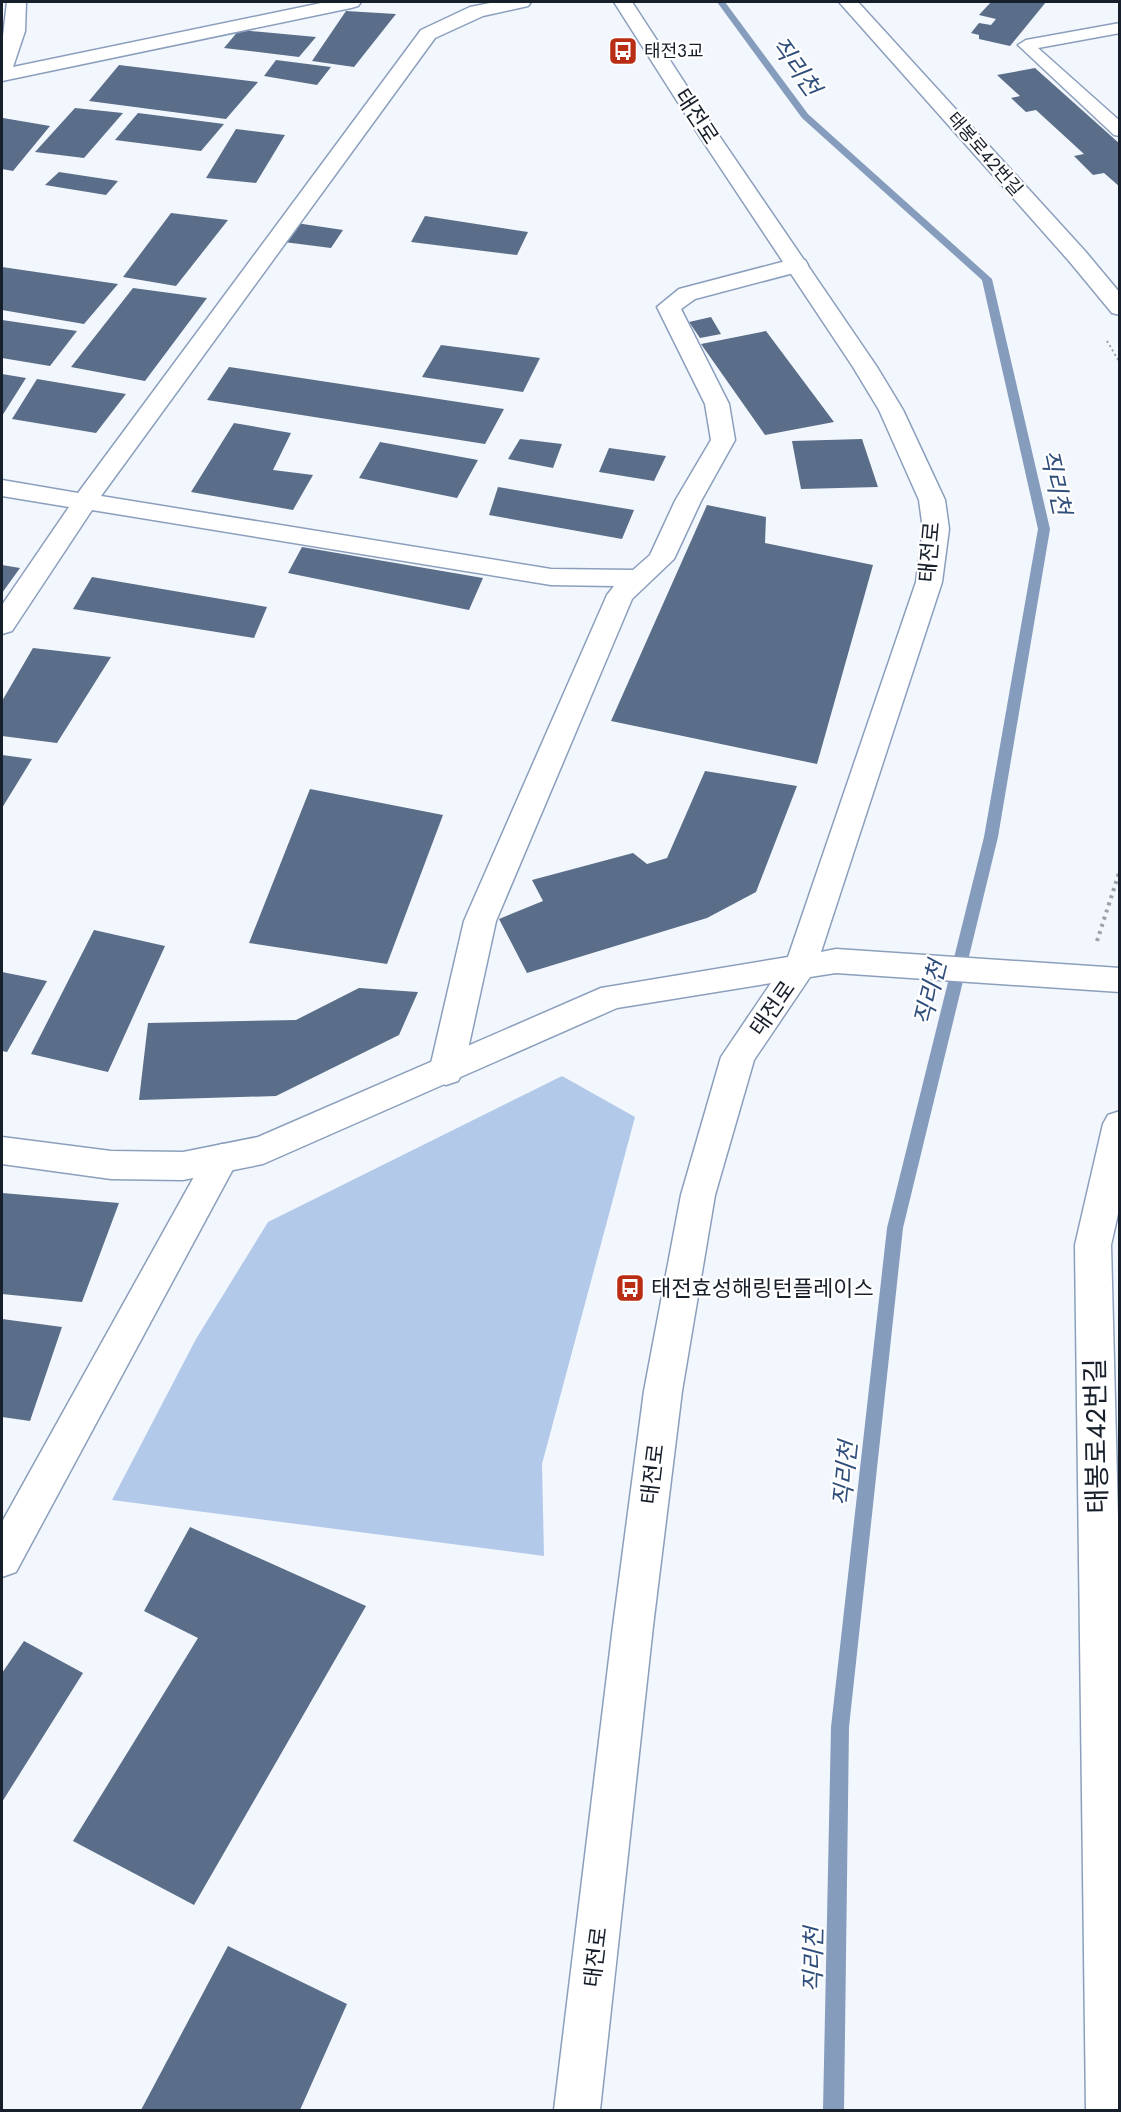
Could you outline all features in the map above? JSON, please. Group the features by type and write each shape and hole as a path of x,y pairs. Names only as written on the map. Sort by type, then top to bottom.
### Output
{"street":[{"path":"16,2 15,31 2,73 351,2"},
{"path":"2,625 85,502 428,34 477,11 521,2"},
{"name":"태전로","path":"577,2110 633,1626 663,1391 698,1196 738,1057 819,963 929,582 936,529 932,500 891,410 865,367 708,134 623,2"},
{"name":"태봉로42번길","path":"848,2 1077,256 1119,308"},
{"path":"446,1072 480,921 620,595 661,559 688,501 723,440 717,404 669,308 687,294 797,265"},
{"path":"2,488 551,577 639,578"},
{"path":"2,1150 111,1165 183,1166 263,1150 446,1072 612,997 819,963 1086,976 1119,980"},
{"name":"태봉로42번길","path":"1109,2110 1093,1245 1119,1124"},
{"path":"2,1559 222,1158"}],"lane":[{"path":"1119,28 1026,45 1119,131"}],"path":[{"path":"1086,976 1119,870"}],"shaded area":[{"path":"562,1076 635,1117 542,1464 544,1556 112,1500 196,1339 268,1222"}],"building":[{"path":"991,2 1046,2 1010,46 979,39 979,35 971,33 979,23 991,25 996,19 979,15"},
{"path":"346,11 396,14 354,67 312,61"},
{"path":"239,30 316,37 299,57 224,48"},
{"path":"276,60 331,67 317,85 264,76"},
{"path":"119,65 258,82 226,119 89,101"},
{"path":"1035,68 1120,144 1120,187 1104,173 1093,175 1074,156 1084,154 1036,110 1026,112 1011,98 1020,96 997,75"},
{"path":"75,108 123,113 84,158 35,152"},
{"path":"138,113 224,124 201,151 115,140"},
{"path":"3,118 50,126 13,171 2,169"},
{"path":"236,129 285,135 256,183 206,178"},
{"path":"59,172 118,181 106,195 45,185"},
{"path":"171,213 228,220 176,286 123,277"},
{"path":"425,216 528,232 517,255 411,242"},
{"path":"296,223 343,230 331,248 284,242"},
{"path":"2,267 118,284 84,324 2,310"},
{"path":"133,288 207,298 145,381 71,367"},
{"path":"711,317 721,334 700,338 689,322"},
{"path":"2,320 77,331 50,366 2,358"},
{"path":"766,331 834,422 765,435 701,344"},
{"path":"441,345 540,358 523,392 422,377"},
{"path":"229,367 504,409 485,444 207,400"},
{"path":"2,374 26,378 2,416"},
{"path":"37,379 126,394 96,433 12,419"},
{"path":"234,423 291,433 273,470 313,475 293,510 191,492"},
{"path":"520,439 562,444 553,468 508,459"},
{"path":"862,439 878,487 801,489 792,441"},
{"path":"380,442 478,460 457,498 359,478"},
{"path":"609,448 666,456 654,481 599,472"},
{"path":"498,487 634,510 622,539 489,515"},
{"path":"707,505 766,517 765,543 873,565 817,764 611,721"},
{"path":"302,547 483,578 469,610 288,573"},
{"path":"2,565 20,568 2,593"},
{"path":"92,577 267,607 254,638 73,609"},
{"path":"33,648 111,657 57,743 2,736 2,701"},
{"path":"2,755 32,759 2,808"},
{"path":"705,771 797,786 756,892 707,918 527,973 499,919 543,901 532,880 633,853 647,864 667,858"},
{"path":"310,789 443,815 387,964 249,943"},
{"path":"94,930 165,946 108,1072 31,1054"},
{"path":"2,972 47,981 7,1052 2,1051"},
{"path":"359,988 418,992 399,1035 276,1096 139,1100 148,1023 296,1020"},
{"path":"2,1193 119,1203 82,1302 2,1294"},
{"path":"2,1319 62,1327 30,1421 2,1417"},
{"path":"190,1527 366,1606 194,1905 73,1841 198,1638 144,1611"},
{"path":"24,1641 83,1673 2,1802 2,1673"},
{"path":"228,1946 347,2004 300,2110 141,2110"}],"waterway":[{"name":"직리천","path":"721,2 805,116 987,279 1044,529 991,837 895,1228 840,1727 834,2110"}],"place":[{"name":"태전3교","path":"623,51"},
{"name":"태전효성해링턴플레이스","path":"630,1288"}]}
